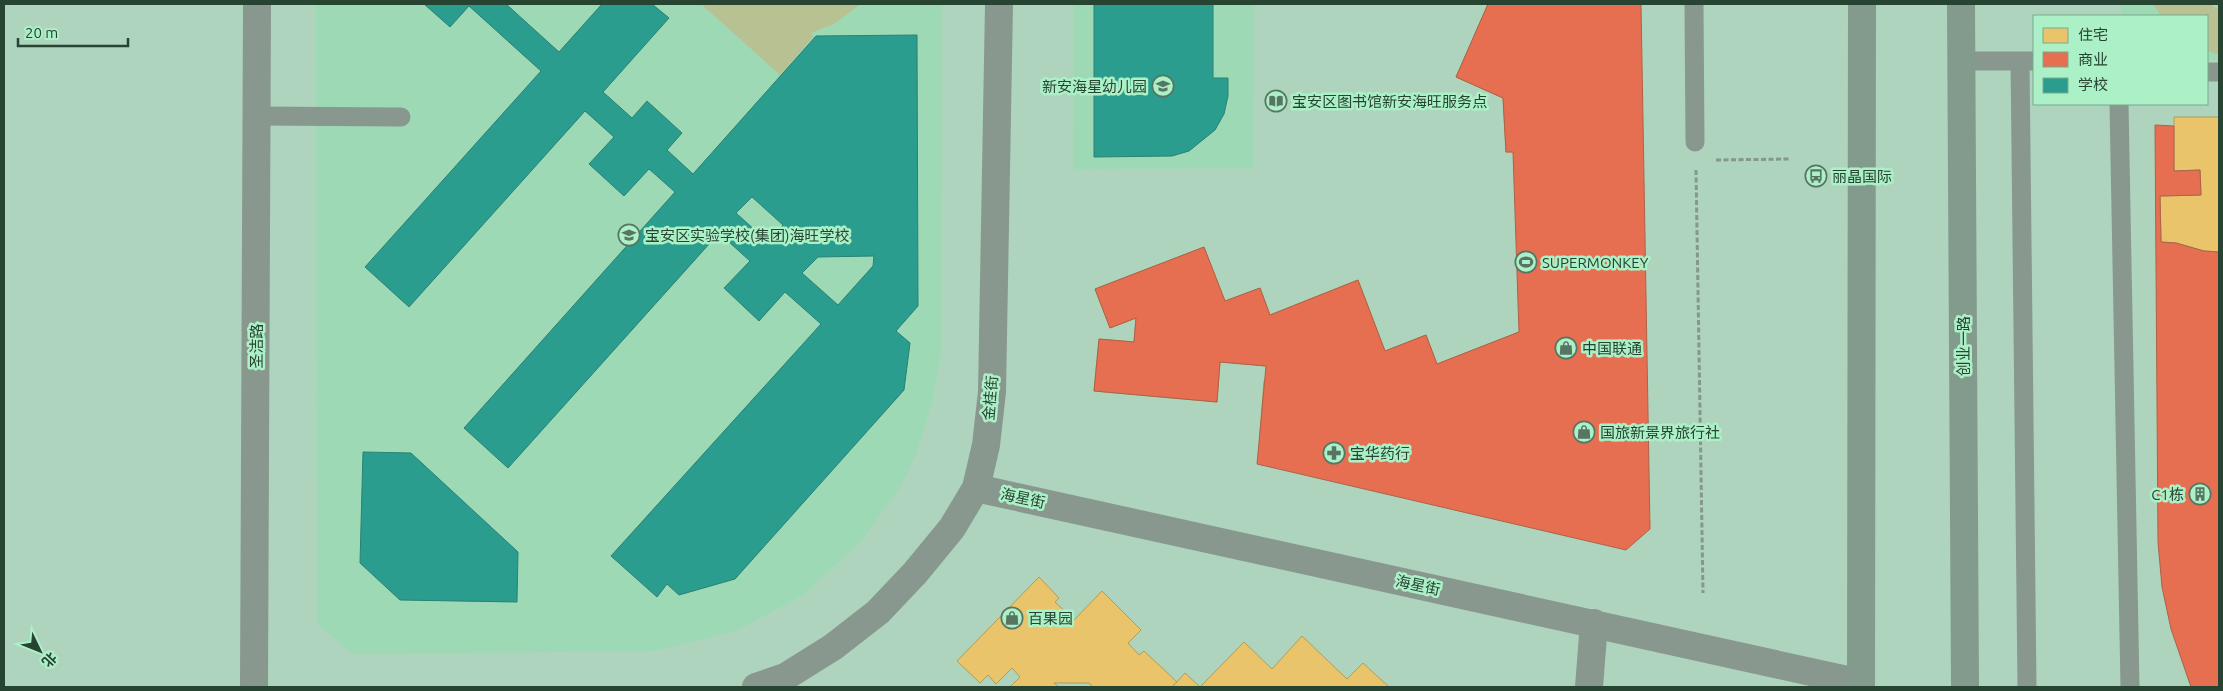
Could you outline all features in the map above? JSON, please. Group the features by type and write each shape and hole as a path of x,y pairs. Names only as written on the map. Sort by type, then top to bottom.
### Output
{"main road":[{"path":"1860,685 1862,4"},
{"name":"创业一路","path":"1962,4 1965,687"}],"street":[{"name":"圣洁路","path":"254,687 257,4"},
{"name":"金桂街","path":"756,687 785,677 833,647 878,612 915,573 952,528 976,488 986,445 992,392 999,4"},
{"name":"海星街","path":"976,488 1594,623 1860,685"},
{"path":"1589,687 1594,623"}],"lane":[{"path":"1694,4 1696,151"},
{"path":"1961,61 2027,61 2026,687"},
{"path":"2119,105 2130,687"},
{"path":"257,116 401,117"}],"path":[{"path":"1703,594 1696,151 1789,159"}],"shaded area":[{"name":"宝安区实验学校(集团)海旺学校","path":"316,4 942,4 941,354 932,402 917,452 899,489 862,540 803,595 736,631 653,651 353,654 317,624"},
{"path":"701,4 861,4 834,24 811,33 814,36 780,75"},
{"name":"新安海星幼儿园","path":"1074,4 1254,4 1253,168 1073,169"},
{"path":"2121,4 2219,4 2219,60 2208,59 2208,15 2121,15"},
{"path":"2153,4 2210,4 2219,10 2219,55 2208,51 2208,15 2160,15"}],"building: 住宅":[{"path":"1488,4 1533,4 1533,17 1550,16 1550,4 1596,4 1600,101 1559,103 1562,150 1506,152 1503,98 1456,77"},
{"path":"2174,117 2219,117 2219,252 2204,251 2176,243 2161,242 2160,196 2201,195 2200,170 2174,171"},
{"path":"1204,247 1225,301 1260,288 1270,315 1358,280 1385,351 1426,335 1437,364 1519,332 1537,379 1601,385 1596,441 1550,436 1546,478 1421,467 1426,420 1463,423 1464,407 1389,401 1385,443 1260,433 1264,381 1300,385 1301,369 1220,362 1217,402 1094,391 1099,339 1134,342 1136,318 1110,328 1095,289"},
{"name":"C1栋","path":"2219,436 2219,550 2182,551 2179,437"},
{"path":"1039,577 1059,598 1055,602 1074,620 1102,591 1141,630 1128,643 1139,655 1144,651 1177,682 1172,687 1093,687 1089,683 1054,683 1059,687 1010,687 1020,677 1012,668 996,684 988,675 980,683 957,661"},
{"path":"1302,636 1347,679 1363,663 1389,687 1200,687 1244,642 1272,669"},
{"path":"1185,673 1200,687 1172,687"}],"building: 商业":[{"path":"1488,4 1641,4 1650,529 1626,550 1257,464 1266,366 1220,362 1217,402 1094,391 1099,339 1134,342 1136,318 1110,328 1095,289 1204,247 1225,301 1260,288 1270,315 1358,280 1385,351 1426,335 1437,364 1519,332 1513,152 1506,152 1503,98 1456,77"},
{"path":"2155,125 2174,126 2174,171 2200,170 2201,195 2160,196 2161,242 2176,243 2204,251 2219,252 2219,687 2191,687 2171,629 2162,587 2158,542"}],"building: 学校":[{"path":"424,4 506,4 559,52 602,4 652,4 669,18 603,92 632,118 647,101 682,133 667,150 693,174 816,36 917,35 918,306 896,331 910,343 904,390 735,579 679,595 667,584 657,597 611,556 821,324 785,292 759,321 724,288 750,261 719,233 508,468 464,428 675,192 649,169 624,196 589,164 614,137 585,111 409,307 365,267 541,71 469,6 450,27","holes":["752,197 783,225 767,241 736,213","874,256 873,266 838,305 802,273 818,257"]},
{"name":"新安海星幼儿园","path":"1094,4 1213,4 1213,78 1228,78 1228,96 1224,114 1215,130 1189,151 1172,156 1094,157"},
{"path":"363,452 411,453 518,552 517,602 400,600 360,563"}],"place":[{"name":"新安海星幼儿园","path":"1163,86"},
{"name":"宝安区图书馆新安海旺服务点","path":"1276,101"},
{"name":"丽晶国际","path":"1816,176"},
{"name":"宝安区实验学校(集团)海旺学校","path":"629,235"},
{"name":"SUPERMONKEY","path":"1526,262"},
{"name":"中国联通","path":"1566,348"},
{"name":"国旅新景界旅行社","path":"1584,432"},
{"name":"宝华药行","path":"1334,453"},
{"name":"C1栋","path":"2200,494"},
{"name":"百果园","path":"1012,618"}]}
